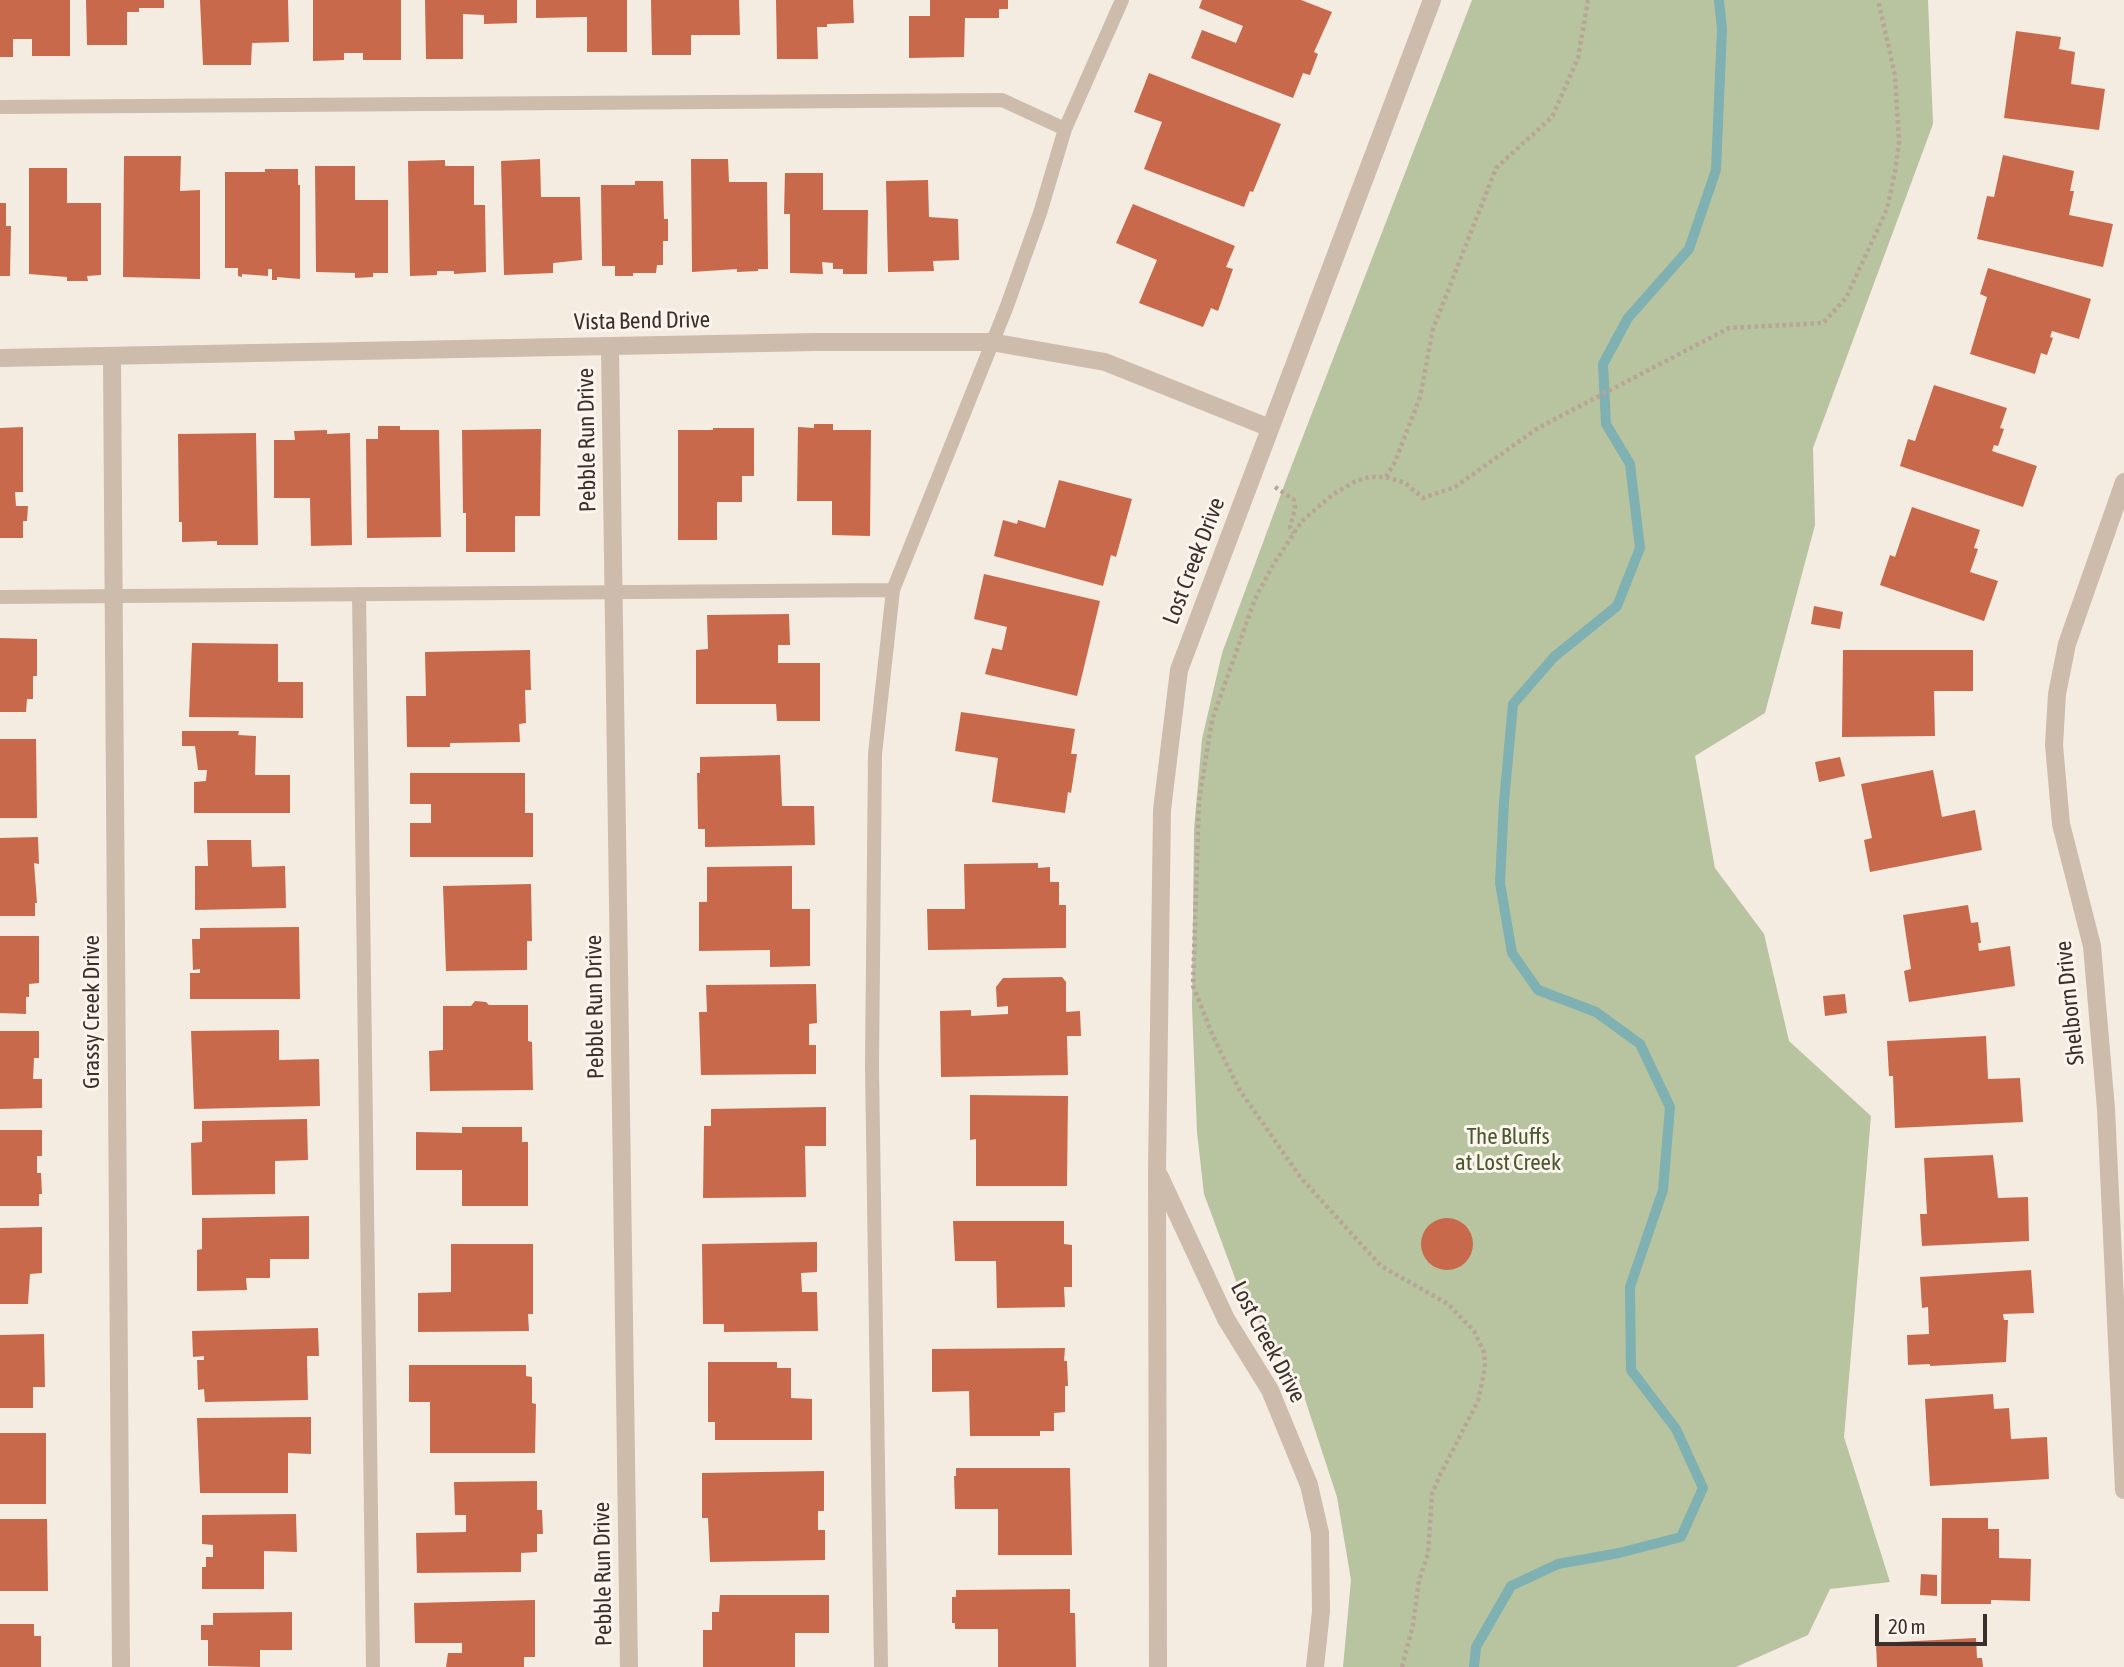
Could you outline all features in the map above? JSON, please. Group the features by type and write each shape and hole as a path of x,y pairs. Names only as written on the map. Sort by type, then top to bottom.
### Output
{"street":[{"name":"Lost Creek Drive","path":"1158,1667 1157,1171 1162,810 1179,670 1432,0"},
{"name":"Vista Bend Drive","path":"0,358 816,342 991,342 1105,362 1270,428"},
{"name":"Pebble Run Drive","path":"610,347 629,1667"},
{"name":"Grassy Creek Drive","path":"112,357 121,1667"},
{"name":"Shelborn Drive","path":"2124,483 2067,644 2057,694 2054,745 2061,824 2092,946 2106,1109 2124,1490"},
{"path":"2106,1109 2124,1109"},
{"name":"Lost Creek Drive","path":"1157,1171 1226,1319 1270,1390 1309,1485 1320,1533 1321,1611 1315,1667"}],"lane":[{"path":"881,1667 872,1066 874,754 893,590 1007,306 1040,213 1065,129 1122,0"},
{"path":"0,107 1002,100 1065,129"},
{"path":"0,597 893,590"},
{"path":"359,594 373,1667"}],"path":[{"path":"1386,477 1395,462 1420,397 1433,329 1496,168 1552,117 1578,58 1588,0"},
{"path":"1402,1667 1413,1625 1419,1580 1428,1553 1432,1494 1438,1477 1478,1401 1485,1368 1483,1352 1474,1331 1448,1304 1381,1266 1301,1178 1238,1089 1213,1036 1193,986 1199,801 1212,720 1255,599 1273,565 1303,521 1332,495 1369,477 1386,477 1405,483 1423,498 1455,487 1487,467 1538,428 1729,328 1823,323 1846,298 1887,209 1895,172 1899,142 1895,75 1878,0"},
{"path":"1252,477 1278,488 1294,500 1296,508 1290,528 1294,533"}],"green space":[{"name":"The Bluffs at Lost Creek","path":"1472,0 1928,0 1933,124 1813,448 1815,525 1765,713 1695,756 1715,868 1764,934 1789,1041 1871,1116 1844,1437 1890,1582 1830,1589 1808,1635 1736,1667 1343,1667 1351,1580 1337,1497 1299,1381 1242,1297 1204,1194 1197,1132 1192,1007 1194,829 1202,739 1222,653"}],"building":[{"path":"0,0 70,0 70,56 32,56 32,39 13,39 13,57 0,57"},
{"path":"86,0 164,0 164,8 139,8 139,12 127,12 127,45 87,45"},
{"path":"200,0 288,0 289,42 252,43 251,65 203,65"},
{"path":"313,0 401,0 401,60 363,60 363,53 344,53 344,60 313,61"},
{"path":"425,0 517,0 517,23 484,24 484,15 463,14 463,59 426,59"},
{"path":"536,0 627,0 627,52 587,52 587,17 536,18"},
{"path":"651,0 739,0 740,35 691,35 691,55 652,55"},
{"path":"776,0 853,0 854,23 817,27 818,59 777,59"},
{"path":"930,0 1008,0 1008,9 999,9 999,18 965,18 964,57 909,58 909,16 930,16"},
{"path":"1202,0 1301,0 1332,12 1314,52 1318,54 1310,75 1303,73 1293,98 1191,58 1202,30 1236,43 1243,26 1199,8"},
{"path":"2016,31 2061,37 2059,49 2075,52 2071,84 2105,89 2099,130 2004,118"},
{"path":"1149,73 1281,124 1253,192 1250,191 1244,207 1144,169 1162,122 1134,112"},
{"path":"2003,155 2074,171 2070,191 2074,191 2069,215 2113,224 2103,267 1977,239 1987,196 1994,197"},
{"path":"124,156 181,156 180,191 200,190 200,279 123,277"},
{"path":"540,159 541,197 580,197 582,260 553,263 553,273 504,275 501,161"},
{"path":"691,159 728,159 729,182 767,182 768,269 692,272"},
{"path":"445,160 445,166 474,166 474,205 485,205 486,272 454,274 454,271 437,271 437,275 410,276 408,161"},
{"path":"315,166 355,166 355,200 388,200 388,273 373,273 373,277 355,278 355,273 316,272"},
{"path":"29,168 67,168 67,203 101,203 101,275 87,276 88,281 67,281 67,277 29,274"},
{"path":"265,169 298,169 300,279 277,277 277,280 272,280 272,269 268,269 268,276 242,274 242,277 238,276 238,268 225,268 225,172 265,172"},
{"path":"785,173 823,173 823,210 868,210 867,274 843,274 843,269 833,269 833,263 822,262 823,274 790,273 790,214 784,214"},
{"path":"928,180 929,217 958,219 959,260 933,261 934,271 888,272 886,181"},
{"path":"635,181 663,181 664,219 668,219 668,241 663,241 663,265 657,265 656,273 615,276 615,266 602,266 601,185 635,185"},
{"path":"0,203 6,203 6,226 11,226 10,276 0,276"},
{"path":"1133,204 1235,246 1226,267 1233,269 1218,311 1211,308 1203,327 1139,303 1157,260 1116,243"},
{"path":"1988,268 2091,299 2079,339 2052,331 2050,337 2053,338 2047,355 2041,353 2035,374 1970,354 1987,297 1980,294"},
{"path":"1934,385 2007,408 2000,428 2004,429 1998,446 1994,445 1992,451 2037,466 2023,507 1900,466 1908,439 1915,441"},
{"path":"814,424 833,424 833,430 871,430 870,536 832,535 832,501 797,501 798,427 814,428"},
{"path":"378,426 400,426 400,430 439,430 441,537 367,538 366,439 378,439"},
{"path":"23,427 23,492 15,492 16,506 28,506 27,521 23,521 23,538 0,538 0,428"},
{"path":"754,428 754,476 742,476 742,502 717,502 717,540 678,540 678,430"},
{"path":"541,429 540,516 515,516 515,552 466,552 462,430"},
{"path":"327,430 327,434 350,433 352,545 311,546 310,498 274,498 274,440 295,440 294,431"},
{"path":"256,433 258,545 217,545 217,541 182,542 182,522 179,522 178,434"},
{"path":"1059,480 1132,499 1116,557 1111,555 1103,586 994,556 1003,520 1017,524 1018,520 1045,528"},
{"path":"1912,507 1980,530 1974,548 1978,549 1970,572 1998,581 1984,621 1880,585 1890,555 1895,557"},
{"path":"984,574 1100,601 1077,696 985,674 992,648 1002,650 1007,627 974,619"},
{"path":"1814,606 1843,612 1840,629 1811,624"},
{"path":"789,614 790,645 778,645 778,663 820,663 820,721 777,721 776,704 696,704 696,650 708,649 707,615"},
{"path":"0,638 37,639 37,676 33,676 33,699 27,699 26,712 0,712"},
{"path":"192,643 278,644 278,682 303,682 303,718 189,717"},
{"path":"530,650 531,690 525,690 526,723 519,724 520,742 407,747 406,696 426,696 425,652"},
{"path":"1843,650 1973,650 1973,691 1934,691 1935,736 1842,737"},
{"path":"961,712 1075,729 1071,754 1077,754 1065,813 992,802 998,758 955,751"},
{"path":"182,731 239,731 238,735 256,736 255,775 290,775 290,813 194,813 194,782 206,781 207,770 198,770 195,746 182,746"},
{"path":"0,739 36,739 37,818 0,818"},
{"path":"780,755 782,806 814,806 815,845 705,847 705,829 698,829 697,773 700,773 700,757"},
{"path":"1840,757 1845,776 1819,782 1815,762"},
{"path":"1933,770 1942,817 1975,810 1982,850 1870,872 1864,840 1872,838 1861,784"},
{"path":"410,773 525,773 525,813 533,813 533,857 410,857 410,823 431,823 431,804 410,804"},
{"path":"38,837 39,864 34,863 37,903 35,916 0,916 0,838"},
{"path":"207,840 251,840 252,867 285,866 286,908 195,910 195,866 208,866"},
{"path":"1038,863 1038,868 1050,867 1050,882 1059,882 1059,905 1066,905 1066,948 928,950 927,909 965,909 964,864"},
{"path":"792,866 792,909 810,909 810,966 770,967 770,950 699,951 699,902 707,902 707,867"},
{"path":"531,884 532,941 527,941 527,970 446,971 443,886"},
{"path":"1968,905 1971,923 1978,922 1981,943 1978,943 1979,951 2010,946 2015,986 1909,1002 1904,971 1911,969 1903,915"},
{"path":"299,927 300,999 190,999 190,973 200,973 200,969 193,970 192,939 200,939 200,928"},
{"path":"0,936 39,936 39,983 29,984 26,1014 0,1013"},
{"path":"1062,977 1066,982 1066,1012 1080,1011 1081,1036 1067,1036 1068,1075 941,1077 940,1011 971,1010 971,1016 1008,1014 1008,1006 997,1007 996,987 1003,978"},
{"path":"816,984 817,1023 809,1024 809,1045 816,1045 816,1074 701,1075 699,1012 707,1012 706,985"},
{"path":"1845,994 1847,1013 1825,1016 1823,996"},
{"path":"475,1001 489,1005 528,1005 528,1041 532,1042 533,1090 430,1091 429,1051 443,1050 443,1006 471,1006"},
{"path":"279,1030 279,1060 319,1059 320,1106 194,1109 191,1031"},
{"path":"0,1031 39,1031 39,1058 34,1058 33,1079 42,1079 42,1108 0,1109"},
{"path":"1986,1036 1988,1079 2020,1078 2023,1122 1895,1128 1893,1076 1889,1076 1887,1041"},
{"path":"970,1095 1068,1096 1067,1186 976,1186 976,1139 970,1140"},
{"path":"826,1107 826,1146 805,1146 806,1197 703,1198 704,1126 711,1126 711,1109"},
{"path":"307,1119 308,1160 275,1161 275,1194 192,1195 191,1143 202,1142 202,1121"},
{"path":"462,1127 522,1127 522,1142 528,1142 528,1206 462,1206 462,1170 416,1170 416,1132 462,1133"},
{"path":"0,1130 42,1130 42,1156 37,1156 37,1173 41,1173 42,1194 39,1194 39,1206 0,1206"},
{"path":"1993,1155 1998,1198 2028,1197 2029,1241 1922,1246 1920,1214 1927,1214 1924,1158"},
{"path":"309,1216 309,1259 270,1259 270,1278 246,1278 247,1290 197,1291 197,1250 202,1249 202,1218"},
{"path":"1447,1218 1457,1220 1465,1226 1471,1234 1471,1254 1465,1262 1457,1268 1447,1270 1437,1268 1429,1262 1423,1254 1421,1244 1423,1234 1429,1226 1437,1220"},
{"path":"953,1221 1064,1221 1064,1244 1072,1245 1072,1287 1064,1287 1065,1307 997,1308 996,1261 955,1261"},
{"path":"42,1227 42,1273 30,1274 28,1304 0,1304 0,1228"},
{"path":"817,1242 817,1272 801,1273 802,1292 817,1292 818,1331 724,1332 724,1324 703,1324 702,1244"},
{"path":"451,1244 533,1244 533,1314 528,1314 529,1331 418,1332 418,1293 451,1292"},
{"path":"2031,1270 2034,1313 2003,1314 2004,1320 2008,1320 2006,1362 1908,1365 1907,1335 1929,1334 1928,1307 1922,1308 1920,1277"},
{"path":"318,1328 319,1356 307,1356 308,1400 205,1402 204,1389 198,1390 197,1360 204,1360 204,1356 193,1357 192,1331"},
{"path":"44,1334 45,1387 33,1387 33,1408 0,1408 0,1335"},
{"path":"1065,1348 1068,1386 1065,1386 1065,1412 1054,1413 1054,1431 1040,1431 1040,1436 970,1436 969,1391 932,1392 932,1349"},
{"path":"708,1362 777,1362 777,1368 791,1368 791,1398 812,1399 812,1440 715,1440 715,1422 708,1422"},
{"path":"409,1365 526,1365 526,1376 532,1377 532,1403 536,1404 535,1453 430,1453 430,1402 409,1402"},
{"path":"1993,1394 1994,1409 2009,1408 2011,1439 2047,1437 2049,1479 1930,1486 1925,1399"},
{"path":"311,1417 311,1454 288,1453 288,1493 200,1493 197,1418"},
{"path":"0,1433 46,1433 46,1504 0,1504"},
{"path":"956,1468 1070,1468 1072,1555 998,1555 998,1509 955,1509"},
{"path":"824,1471 824,1511 818,1511 818,1530 825,1530 825,1560 710,1562 708,1518 702,1518 702,1473"},
{"path":"537,1481 537,1510 542,1510 543,1534 537,1534 537,1552 521,1553 521,1572 417,1573 416,1533 466,1532 466,1515 455,1515 454,1482"},
{"path":"296,1514 297,1552 264,1551 264,1589 202,1589 202,1567 206,1567 206,1557 213,1557 213,1545 202,1544 202,1515"},
{"path":"1942,1518 1988,1518 1988,1529 1999,1529 1999,1558 2031,1559 2030,1601 1991,1600 1991,1604 1941,1604"},
{"path":"0,1519 47,1519 48,1591 0,1591"},
{"path":"1921,1574 1937,1575 1937,1596 1920,1595"},
{"path":"1070,1589 1070,1613 1075,1613 1076,1667 998,1667 998,1629 955,1629 955,1623 952,1623 952,1597 956,1597 956,1590"},
{"path":"720,1595 829,1595 829,1633 795,1633 795,1667 703,1667 703,1630 712,1630 712,1612 719,1612"},
{"path":"535,1600 535,1657 524,1657 524,1667 446,1667 448,1653 462,1653 462,1643 415,1643 414,1603"},
{"path":"292,1612 292,1650 260,1650 260,1667 208,1666 208,1640 201,1640 201,1625 213,1625 213,1613"},
{"path":"0,1624 34,1624 34,1636 41,1636 41,1667 0,1667"},
{"path":"1976,1638 1977,1658 1982,1658 1983,1667 1877,1667 1876,1643"}],"waterway":[{"path":"1474,1667 1476,1647 1511,1586 1558,1564 1619,1553 1681,1537 1703,1488 1676,1429 1631,1370 1630,1287 1663,1190 1670,1107 1640,1044 1596,1012 1538,990 1512,953 1500,883 1513,704 1554,657 1617,606 1640,548 1630,464 1606,424 1603,364 1628,318 1689,249 1716,170 1722,29 1719,0"}]}
